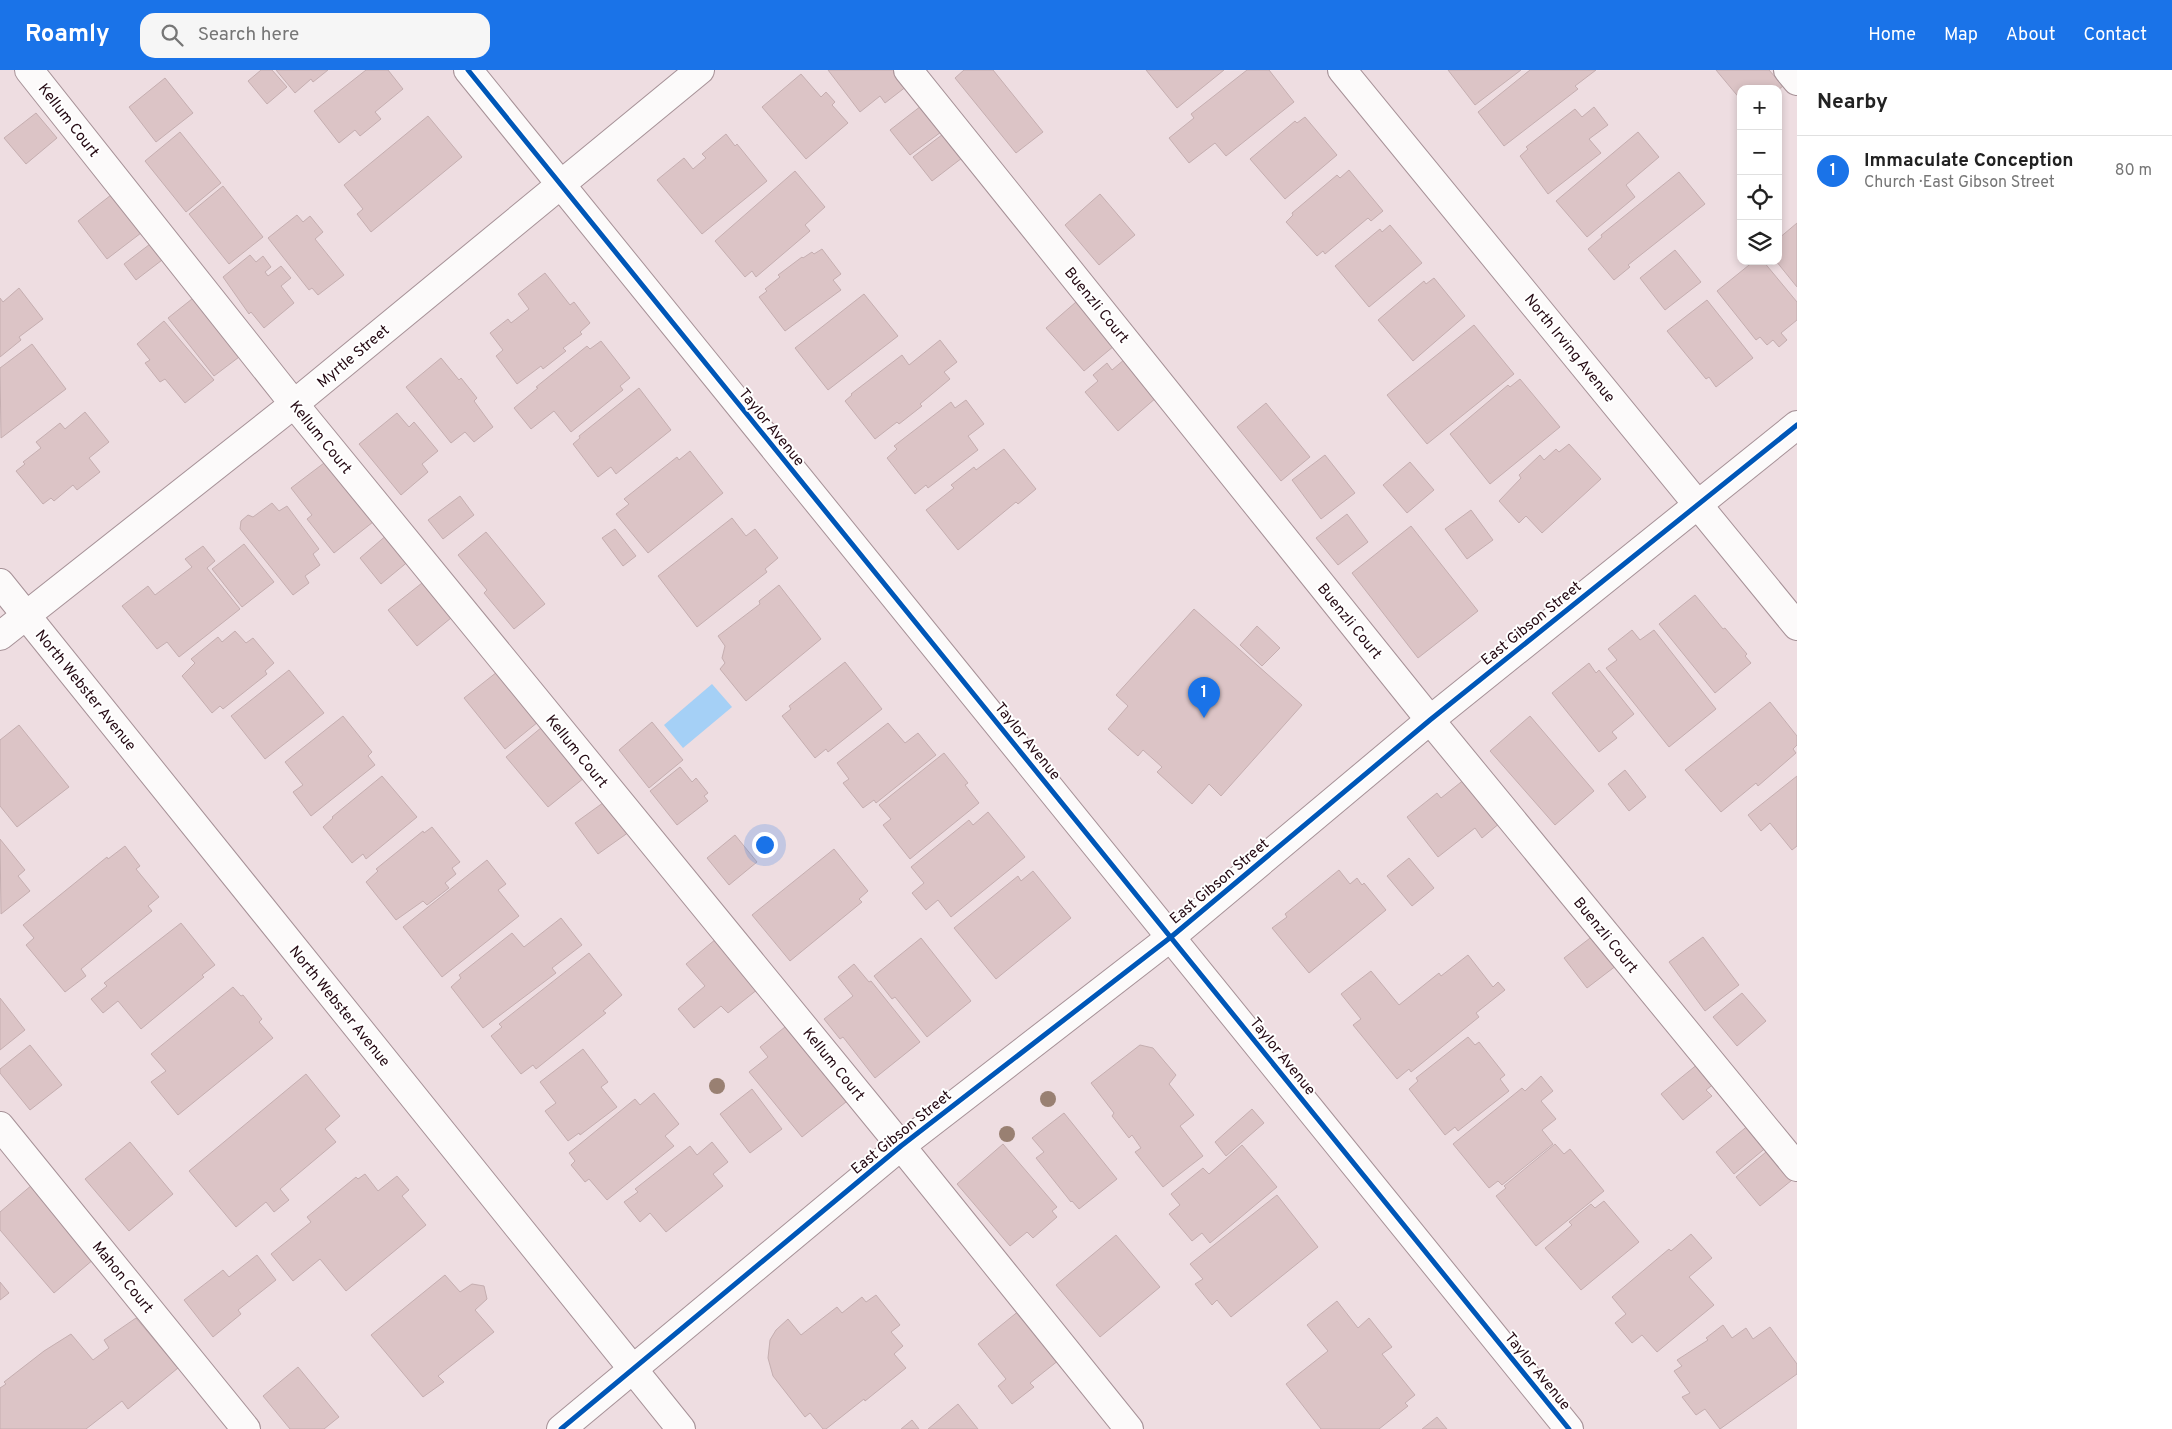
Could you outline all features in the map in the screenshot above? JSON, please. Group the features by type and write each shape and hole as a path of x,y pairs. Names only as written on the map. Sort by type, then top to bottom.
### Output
{"street":[{"name":"Kellum Court","path":"29,70 294,404 901,1146 1129,1429"},
{"name":"Taylor Avenue","path":"468,70 559,185 1569,1429"},
{"name":"Myrtle Street","path":"0,636 294,404 700,70"},
{"name":"Buenzli Court","path":"908,70 1430,720 1797,1167"},
{"name":"North Irving Avenue","path":"1342,70 1797,626"},
{"path":"1788,70 1797,81"},
{"name":"East Gibson Street","path":"561,1429 901,1146 1171,937 1430,720 1797,425"},
{"name":"North Webster Avenue","path":"0,583 681,1429"},
{"name":"Mahon Court","path":"0,1126 246,1429"}],"water":[{"path":"712,684 732,707 683,748 664,725"}],"building":[{"path":"261,70 272,70 287,87 267,104 248,81"},
{"path":"276,70 328,70 313,82 311,79 295,93"},
{"path":"366,70 388,70 403,89 375,112 381,119 360,136 355,130 339,143 314,111"},
{"path":"828,70 895,70 907,86 885,103 880,96 860,112"},
{"path":"964,70 993,70 1043,132 1016,153 955,78"},
{"path":"1146,70 1224,70 1177,108"},
{"path":"1247,70 1269,70 1294,102 1226,156 1215,143 1189,163 1169,138 1194,118 1191,114"},
{"path":"1448,70 1521,70 1475,105"},
{"path":"1530,70 1596,70 1575,86 1578,89 1504,146 1478,112"},
{"path":"1716,70 1769,70 1783,86 1737,85 1737,95"},
{"path":"801,74 821,97 826,92 835,102 832,105 848,123 806,159 762,107"},
{"path":"165,78 193,113 156,142 129,107"},
{"path":"921,106 941,132 910,155 890,130"},
{"path":"1594,107 1608,125 1589,139 1601,153 1548,194 1520,156 1528,149 1526,147 1575,109 1582,117"},
{"path":"36,113 57,138 26,164 4,138"},
{"path":"428,116 462,157 371,232 357,214 363,209 344,185"},
{"path":"1305,117 1337,155 1285,199 1250,159 1295,121 1297,123"},
{"path":"180,132 221,183 186,212 145,161"},
{"path":"1638,132 1659,157 1626,185 1635,197 1587,237 1556,201"},
{"path":"726,134 735,146 737,144 767,181 702,234 657,180 684,158 693,169 706,158 702,154"},
{"path":"943,134 962,158 932,181 913,157"},
{"path":"1349,170 1383,211 1371,221 1368,218 1325,254 1323,251 1317,256 1286,222 1293,215 1292,213 1337,175 1340,178"},
{"path":"795,171 825,207 805,225 810,231 756,277 752,271 745,277 715,241"},
{"path":"1679,172 1705,204 1628,265 1630,267 1614,280 1588,249 1602,237 1601,235"},
{"path":"223,186 263,237 229,264 189,214"},
{"path":"1100,194 1135,235 1099,265 1065,225"},
{"path":"111,195 141,233 107,259 78,221"},
{"path":"297,215 303,222 310,216 323,232 315,239 344,275 318,295 312,288 309,290 268,238"},
{"path":"1797,223 1797,287 1779,265 1782,265 1782,236"},
{"path":"1390,225 1422,263 1369,307 1335,266 1380,229 1382,232"},
{"path":"154,241 166,257 136,280 124,264"},
{"path":"822,249 841,274 833,280 841,290 785,331 759,297 767,291 765,289 780,277 778,275 802,257 812,252 814,254"},
{"path":"1675,250 1701,282 1665,310 1640,278"},
{"path":"250,255 256,262 263,256 271,267 265,272 268,276 281,266 291,278 281,286 294,303 264,328 251,312 249,314 223,277"},
{"path":"1749,265 1766,265 1797,302 1797,320 1781,333 1787,340 1779,347 1773,340 1767,345 1760,337 1756,340 1717,291"},
{"path":"545,273 570,305 574,302 590,323 580,332 582,334 563,348 566,351 543,369 541,366 517,384 496,356 503,350 490,333 508,319 511,323 529,309 518,294"},
{"path":"1434,278 1465,316 1413,361 1378,320 1424,281 1426,284"},
{"path":"19,288 43,319 19,337 21,340 0,357 0,298 3,302"},
{"path":"864,294 898,336 828,390 795,348"},
{"path":"197,295 243,354 214,376 168,318"},
{"path":"1707,300 1753,358 1716,387 1709,377 1706,379 1667,331"},
{"path":"1076,302 1114,346 1084,371 1046,328"},
{"path":"164,321 214,380 185,403 165,379 160,382 145,363 150,360 137,344"},
{"path":"1474,325 1514,374 1427,444 1387,395"},
{"path":"940,340 957,362 944,372 950,379 920,404 922,406 899,424 897,422 875,439 845,401 851,394 902,355 909,365"},
{"path":"601,341 630,378 620,386 623,390 571,432 554,411 531,429 514,408 538,388 536,387 587,346 590,349"},
{"path":"32,344 66,389 1,438 0,368"},
{"path":"441,358 477,398 474,401 493,427 474,442 465,432 451,443 406,387"},
{"path":"1125,359 1157,397 1118,431 1085,392 1098,381 1093,375 1107,363 1112,370"},
{"path":"1520,379 1560,427 1490,484 1450,434 1508,385 1510,387"},
{"path":"639,388 671,430 616,474 611,467 598,477 573,444 580,438 579,436"},
{"path":"966,400 984,424 968,436 978,450 928,488 926,485 915,494 887,458 897,449 894,446 951,402 955,408"},
{"path":"1266,403 1310,457 1281,481 1237,427"},
{"path":"85,412 109,442 89,458 100,472 77,490 73,485 54,501 51,498 43,504 16,471 25,464 23,462 41,448 36,442 60,423 65,429"},
{"path":"397,413 409,427 414,422 438,451 422,464 428,472 401,495 359,444"},
{"path":"1569,444 1601,479 1542,533 1526,516 1519,523 1499,501 1521,478 1519,475 1540,455 1544,460 1556,449 1559,452"},
{"path":"1004,449 1036,489 1018,504 1016,502 958,550 926,510 954,488 951,485 974,467 976,470"},
{"path":"690,451 723,493 648,553 616,514 629,504 624,499 677,457 679,460"},
{"path":"1325,455 1355,493 1321,519 1292,480"},
{"path":"328,460 378,518 334,553 307,519 312,515 291,488"},
{"path":"1410,462 1434,490 1407,513 1383,485"},
{"path":"460,496 474,515 443,539 428,520"},
{"path":"272,503 279,511 287,506 319,549 313,554 320,565 305,576 309,583 293,595 240,529 241,521 248,515 253,517"},
{"path":"1471,510 1493,540 1467,559 1445,529"},
{"path":"1347,514 1368,542 1338,565 1316,538"},
{"path":"732,518 746,536 755,529 778,558 765,569 767,572 697,627 658,576"},
{"path":"1411,526 1478,611 1418,658 1352,573"},
{"path":"615,529 636,556 623,566 602,538"},
{"path":"486,532 545,604 514,629 484,593 487,590 458,555"},
{"path":"388,534 410,560 381,584 360,558"},
{"path":"244,544 274,582 242,607 212,569"},
{"path":"203,546 215,561 207,568 240,609 179,657 167,642 157,649 122,606 148,586 155,595 192,567 185,559"},
{"path":"422,583 451,618 417,646 388,610"},
{"path":"779,585 821,639 746,701 720,669 725,663 722,658 725,646 718,636 760,604 759,601"},
{"path":"1695,595 1747,654 1745,656 1751,663 1715,693 1659,624"},
{"path":"1194,609 1302,705 1221,796 1209,784 1192,804 1157,772 1162,767 1143,750 1138,756 1108,729 1128,706 1116,695"},
{"path":"1257,626 1280,648 1262,666 1240,645"},
{"path":"1632,630 1640,640 1654,630 1716,709 1669,747 1606,668 1617,660 1608,649"},
{"path":"235,631 246,643 253,638 274,663 265,671 267,674 223,709 220,706 212,713 182,676 195,663 191,659 218,637 222,642"},
{"path":"845,662 882,709 828,752 826,749 815,758 782,716 791,709 789,706"},
{"path":"1589,663 1596,673 1599,670 1634,714 1612,732 1617,738 1599,752 1552,693"},
{"path":"289,670 324,713 265,759 231,716"},
{"path":"497,672 538,722 505,749 464,698"},
{"path":"1770,702 1797,736 1797,745 1793,749 1796,753 1758,786 1756,783 1721,812 1685,770"},
{"path":"343,716 372,752 368,756 375,765 311,816 293,792 303,785 285,762"},
{"path":"1530,716 1594,791 1555,825 1490,751"},
{"path":"652,722 683,760 649,788 619,750"},
{"path":"888,723 905,743 918,733 936,755 876,803 874,800 863,808 843,783 849,779 837,763"},
{"path":"19,725 69,787 17,827 0,806 0,740"},
{"path":"542,727 584,778 548,807 506,757"},
{"path":"944,753 968,783 965,785 979,803 910,859 883,825 891,819 879,805"},
{"path":"680,767 692,782 696,778 708,793 704,796 708,801 677,825 650,791"},
{"path":"1625,770 1646,797 1629,811 1608,784"},
{"path":"382,776 417,817 366,859 363,854 352,863 323,827 332,817"},
{"path":"1797,776 1797,846 1792,850 1770,823 1761,831 1748,815"},
{"path":"1465,779 1501,822 1482,838 1475,828 1438,857 1407,817 1437,793 1441,798"},
{"path":"607,800 629,832 598,854 575,823"},
{"path":"988,812 1025,857 951,917 938,900 926,910 912,893 924,883 911,867 969,820 973,825"},
{"path":"432,827 460,862 452,868 456,874 445,883 449,888 427,905 423,901 396,920 366,882 378,871 376,869 423,831 424,833"},
{"path":"735,835 757,862 729,885 707,858"},
{"path":"0,839 25,870 18,876 30,891 1,914"},
{"path":"125,846 140,866 136,869 159,897 148,906 152,911 81,969 86,976 65,992 26,945 34,938 23,925 107,857 108,859"},
{"path":"834,849 868,891 859,899 862,902 790,961 752,915"},
{"path":"1409,858 1434,888 1412,906 1387,876"},
{"path":"487,860 506,884 498,890 519,916 442,977 403,927"},
{"path":"1339,870 1350,884 1357,878 1362,885 1364,883 1386,910 1309,973 1272,928 1287,917 1285,914"},
{"path":"1033,871 1071,918 996,979 954,928 1018,876 1021,881"},
{"path":"561,918 582,945 552,968 556,973 483,1028 451,987 461,978 459,975 512,933 524,947"},
{"path":"181,923 215,965 202,975 204,977 141,1029 118,1001 103,1013 91,999 107,986 104,983"},
{"path":"1598,932 1621,962 1587,988 1564,958"},
{"path":"722,934 763,985 728,1013 721,1006 694,1028 678,1009 705,986 686,964"},
{"path":"1703,937 1739,985 1705,1011 1669,962"},
{"path":"921,938 971,1001 927,1037 895,997 892,999 874,976"},
{"path":"589,953 622,995 603,1011 606,1013 536,1069 533,1065 521,1074 491,1036 502,1027 499,1024"},
{"path":"1468,955 1493,987 1498,982 1505,990 1476,1013 1479,1017 1411,1072 1409,1069 1397,1079 1353,1025 1361,1019 1341,994 1371,971 1399,1005 1439,973 1441,976"},
{"path":"854,964 869,982 871,981 920,1042 875,1078 843,1037 840,1039 824,1019 853,996 838,977"},
{"path":"233,987 241,996 243,995 262,1019 259,1022 273,1038 178,1115 151,1082 166,1071 151,1054"},
{"path":"1742,993 1766,1021 1737,1046 1713,1017"},
{"path":"0,998 25,1030 0,1050"},
{"path":"790,1023 851,1098 802,1137 749,1072 768,1057 760,1047"},
{"path":"1468,1037 1475,1045 1479,1042 1505,1075 1500,1079 1509,1091 1458,1131 1455,1127 1445,1135 1409,1089 1418,1081 1416,1078"},
{"path":"30,1045 62,1085 30,1110 0,1073 0,1069"},
{"path":"1140,1045 1153,1048 1176,1075 1169,1084 1194,1115 1180,1126 1203,1156 1163,1187 1135,1152 1141,1148 1132,1135 1129,1138 1112,1116 1114,1113 1091,1083"},
{"path":"583,1049 608,1082 601,1087 617,1107 580,1135 579,1133 568,1141 545,1111 556,1103 540,1082"},
{"path":"1704,1059 1720,1079 1706,1090 1712,1096 1683,1120 1661,1094"},
{"path":"306,1074 340,1116 325,1129 336,1142 280,1189 289,1200 274,1212 266,1202 236,1227 189,1171"},
{"path":"1541,1076 1553,1091 1541,1101 1556,1119 1542,1130 1553,1144 1502,1185 1498,1181 1489,1188 1453,1144 1522,1088 1525,1091"},
{"path":"752,1089 782,1129 750,1153 720,1114"},
{"path":"654,1093 679,1124 665,1136 674,1146 607,1200 589,1179 585,1182 571,1165 575,1161 569,1153 635,1099 640,1105"},
{"path":"1252,1109 1264,1123 1226,1156 1215,1142"},
{"path":"1064,1113 1117,1179 1079,1209 1071,1202 1036,1158 1044,1152 1032,1138"},
{"path":"1750,1124 1768,1146 1734,1174 1716,1152"},
{"path":"130,1142 173,1194 129,1231 85,1179"},
{"path":"712,1142 728,1162 713,1174 723,1186 666,1232 650,1213 640,1222 624,1202 638,1192 635,1189 690,1146 697,1155"},
{"path":"1003,1144 1057,1207 1052,1211 1057,1217 1033,1238 1027,1232 1010,1246 957,1184"},
{"path":"1555,1144 1564,1154 1570,1149 1604,1191 1536,1246 1496,1196 1506,1188 1504,1186"},
{"path":"1242,1145 1277,1187 1210,1243 1202,1233 1192,1241 1169,1214 1180,1205 1171,1194 1203,1168 1209,1174"},
{"path":"1778,1150 1797,1176 1760,1206 1736,1177 1766,1152 1770,1156"},
{"path":"365,1174 378,1191 397,1176 409,1190 402,1196 426,1225 346,1291 320,1259 293,1281 271,1254 311,1222 307,1217 356,1177 358,1179"},
{"path":"39,1179 101,1253 54,1293 0,1230 0,1212"},
{"path":"1277,1195 1318,1247 1231,1317 1217,1300 1212,1305 1195,1284 1203,1279 1190,1264"},
{"path":"1604,1201 1639,1242 1581,1290 1545,1248 1572,1225 1569,1222 1591,1204 1595,1208"},
{"path":"1691,1234 1712,1258 1689,1277 1714,1305 1657,1352 1642,1335 1632,1343 1615,1323 1626,1314 1612,1297 1669,1249 1671,1251"},
{"path":"1116,1235 1160,1287 1100,1337 1056,1285"},
{"path":"257,1255 276,1280 238,1310 241,1314 213,1337 184,1300 223,1270 229,1277"},
{"path":"445,1275 460,1292 472,1284 484,1286 487,1299 475,1310 494,1332 438,1376 444,1382 423,1397 371,1335"},
{"path":"0,1282 9,1293 0,1300"},
{"path":"876,1295 900,1325 891,1332 903,1346 894,1354 906,1368 865,1401 864,1399 826,1429 823,1429 810,1413 805,1417 773,1376 768,1358 770,1340 776,1330 788,1319 801,1335 837,1307 842,1313 862,1297 866,1302"},
{"path":"1337,1301 1358,1328 1369,1318 1392,1347 1382,1354 1415,1395 1405,1403 1408,1406 1379,1429 1321,1429 1286,1384 1328,1351 1307,1325"},
{"path":"1020,1310 1059,1360 1030,1383 1034,1387 1012,1404 998,1386 1006,1379 978,1344"},
{"path":"136,1318 178,1368 128,1409 122,1401 86,1429 0,1429 0,1388 6,1384 4,1382 44,1351 71,1334 93,1360 109,1348 104,1340"},
{"path":"1723,1325 1732,1338 1746,1328 1753,1339 1770,1327 1797,1364 1797,1374 1720,1429 1705,1409 1696,1415 1682,1397 1690,1393 1674,1371 1682,1366 1677,1360 1708,1340 1706,1338"},
{"path":"298,1367 339,1417 324,1429 290,1429 263,1396"},
{"path":"958,1404 978,1429 928,1429"},
{"path":"1437,1417 1447,1429 1422,1429"},
{"path":"912,1420 919,1429 901,1429"}],"cycle path":[{"path":"468,70 1569,1429"},
{"path":"561,1429 901,1146 1171,937 1430,720 1797,425"}],"place":[{"name":"Immaculate Conception","path":"1204,718"}]}
